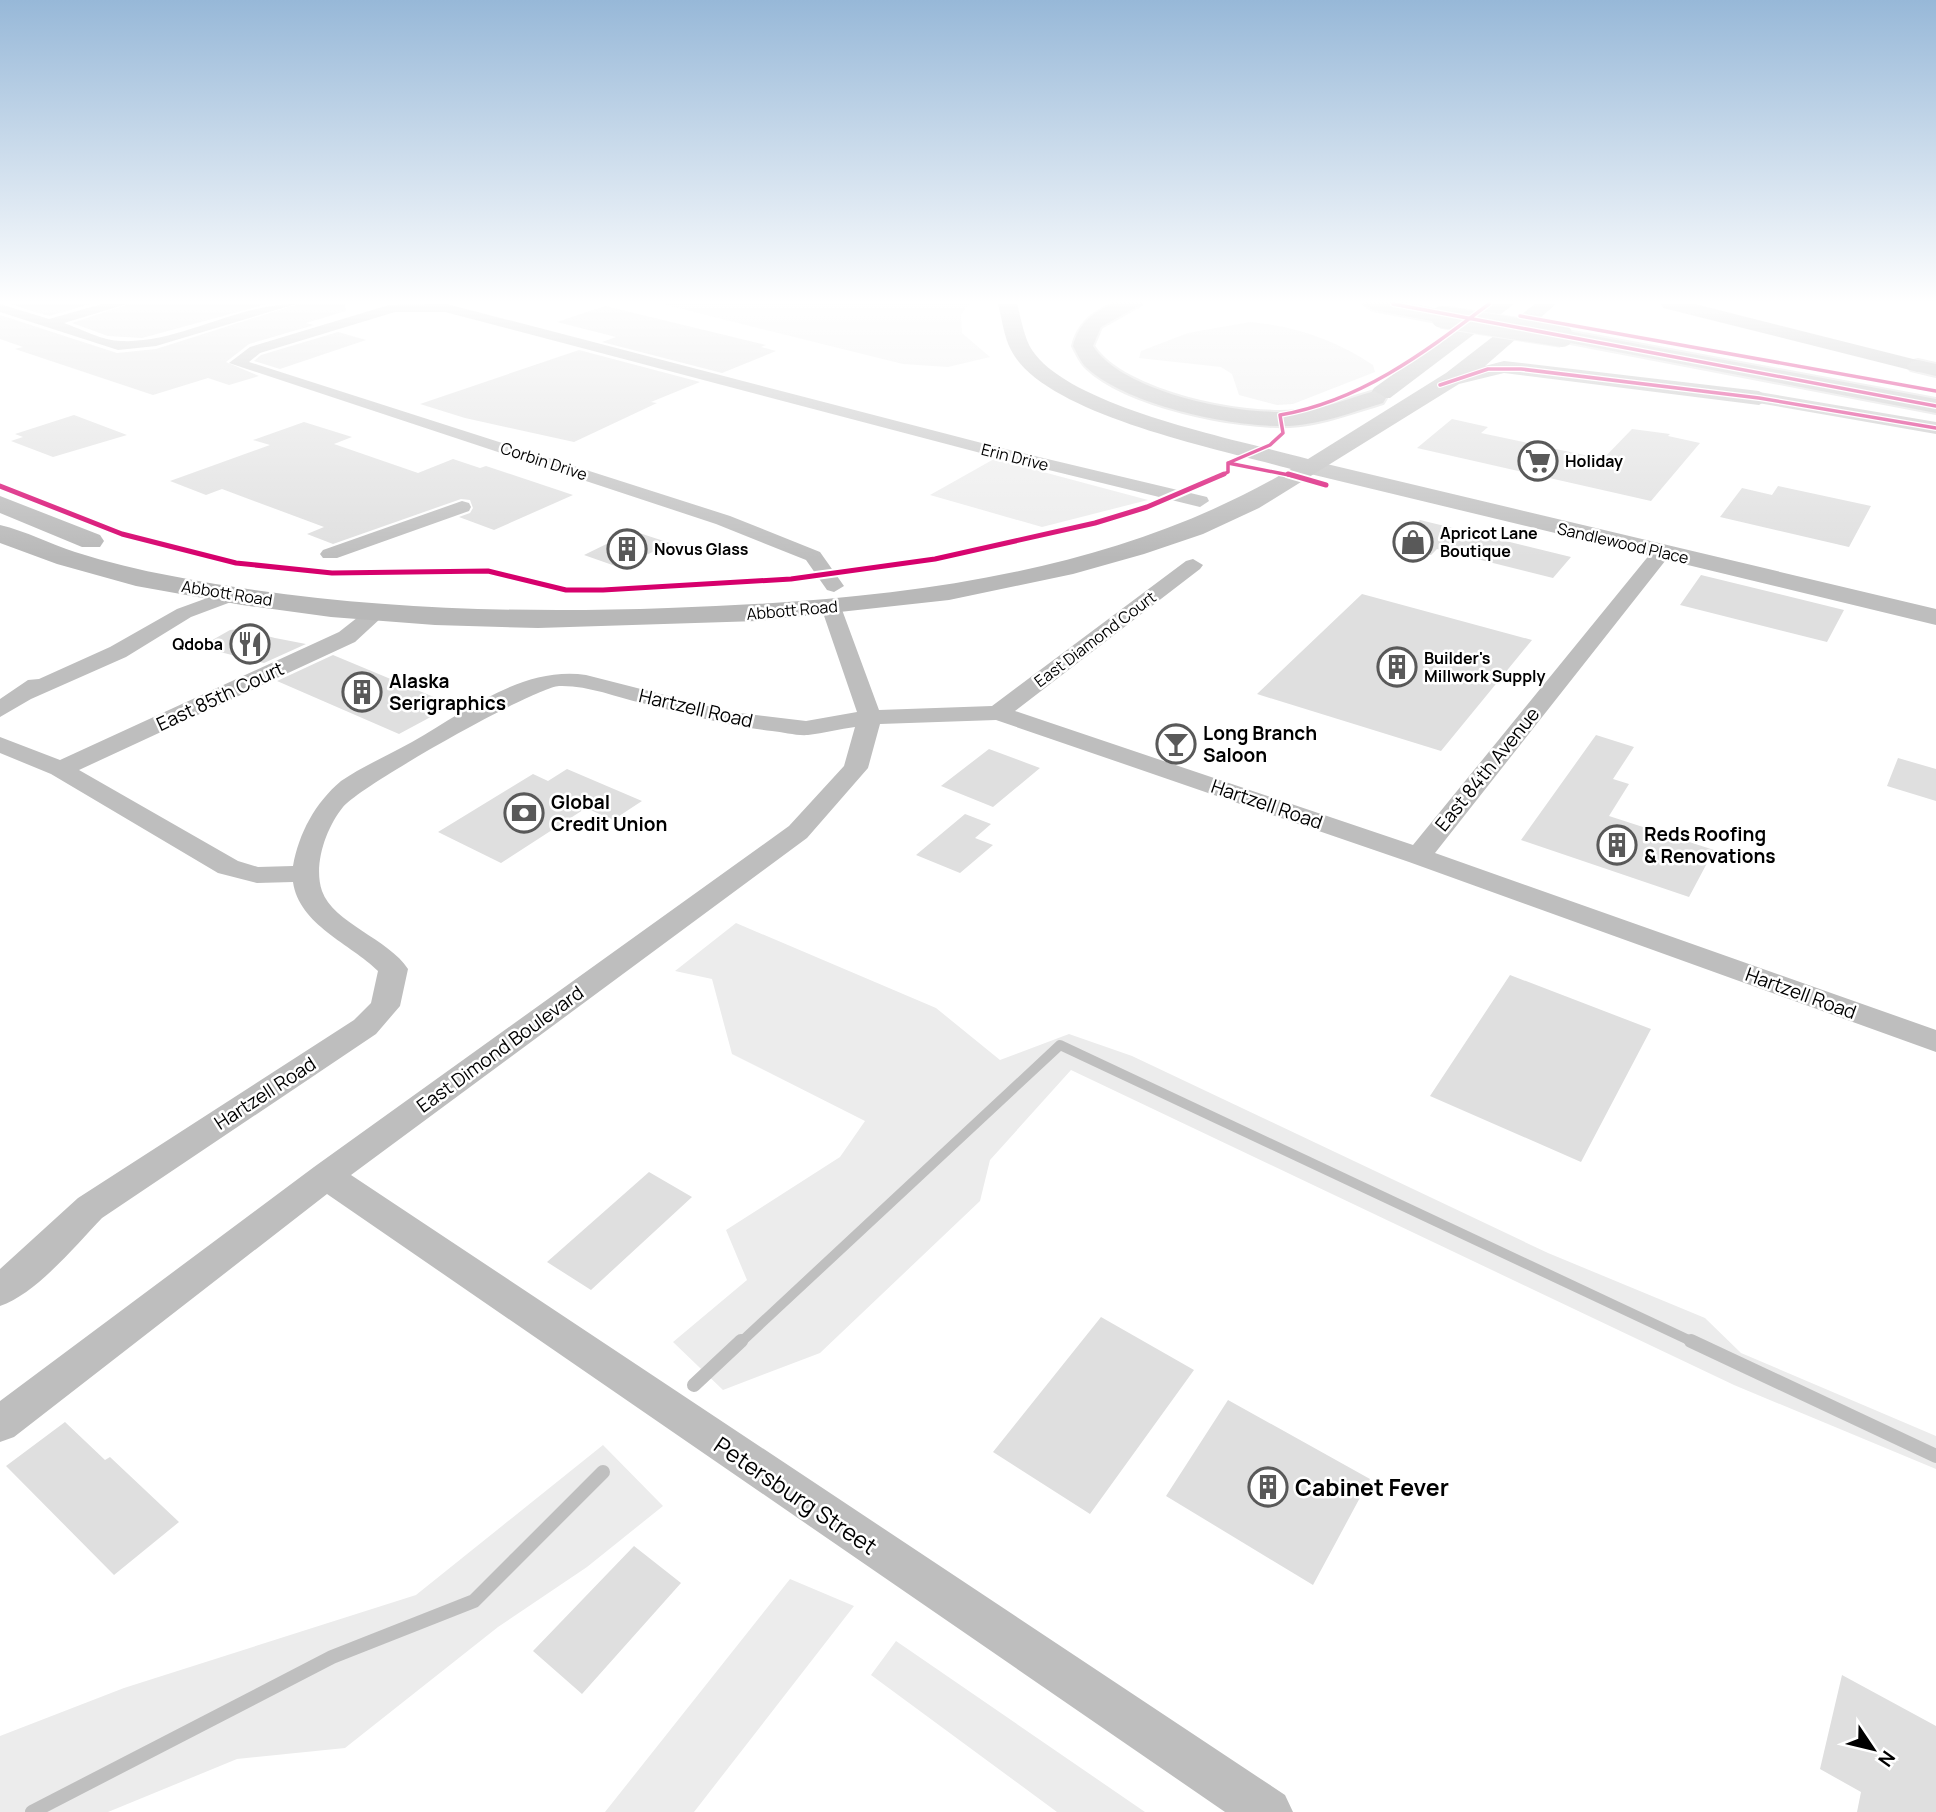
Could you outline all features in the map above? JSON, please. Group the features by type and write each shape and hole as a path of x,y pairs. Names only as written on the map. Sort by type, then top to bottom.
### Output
{"highway":[{"path":"1140,389 1226,412 1282,419 1308,416 1375,398"},
{"path":"1850,389 1936,406"},
{"path":"1759,398 1936,426"}],"main road":[{"path":"1065,389 1130,417 1310,467"},
{"name":"Abbott Road","path":"832,597 1068,544 1153,520 1200,501 1278,460 1388,389"},
{"name":"Abbott Road","path":"0,533 59,556 196,590 232,596 374,605 477,620 601,620 832,597 961,589 1111,557 1197,527 1261,498 1434,389"},
{"path":"1681,389 1759,398"},
{"name":"Abbott Road","path":"0,504 78,537 166,562 290,584 374,605"},
{"path":"196,590 248,587 374,605"}],"street":[{"name":"Corbin Drive","path":"316,389 723,520 813,555 832,597"},
{"name":"Erin Drive","path":"755,389 1200,501"},
{"name":"Sandlewood Place","path":"1310,467 1936,617"},
{"path":"330,554 462,507"},
{"name":"East 84th Avenue","path":"1418,856 1662,552"},
{"name":"East Diamond Court","path":"998,713 1193,565"},
{"path":"0,710 78,657 196,590"},
{"path":"21,695 118,652 184,613 232,596"},
{"path":"832,597 870,717"},
{"name":"East 85th Court","path":"60,769 346,637 374,605"},
{"name":"Hartzell Road","path":"0,1291 90,1208 365,1027 385,1006 393,969 383,957 316,906 307,890 305,864 328,808 343,792 519,693 550,681 586,682 731,719 806,727 870,717 998,713 1418,856 1936,1041"},
{"name":"East Dimond Boulevard","path":"0,1424 326,1176 798,832 856,768 870,717"},
{"path":"0,744 60,769 228,867 257,875 307,874"},
{"name":"Petersburg Street","path":"326,1176 1268,1812"}],"shaded area":[{"path":"1237,389 1333,389 1293,404 1277,405 1239,395"},
{"path":"994,459 1148,500 1042,527 930,495"},
{"path":"736,923 936,1008 1000,1060 1069,1034 1132,1056 1548,1253 1705,1318 1741,1353 1936,1436 1936,1469 1734,1385 1071,1070 990,1160 980,1201 820,1353 723,1390 673,1342 747,1280 726,1230 840,1157 865,1121 732,1054 712,979 675,971"},
{"path":"603,1445 663,1506 587,1567 498,1627 345,1748 237,1759 108,1812 0,1812 0,1736 124,1688 416,1595"},
{"path":"790,1579 854,1606 694,1812 605,1812"},
{"path":"896,1641 1145,1812 1057,1812 871,1675"}],"building":[{"path":"134,389 174,389 153,395"},
{"path":"465,389 684,389 651,402 657,403 574,442 465,418 420,404"},
{"path":"74,415 127,435 53,457 11,441 23,437 15,434"},
{"path":"1452,419 1488,427 1481,433 1603,459 1632,429 1670,434 1668,436 1700,443 1651,501 1417,448"},
{"path":"304,422 352,437 334,444 418,473 453,459 480,468 486,466 573,495 494,530 459,517 470,513 473,508 470,500 461,499 333,544 307,534 324,527 222,489 206,495 170,481 270,445 253,440"},
{"path":"1778,486 1871,506 1849,547 1720,517 1742,488 1772,495"},
{"path":"1420,520 1571,557 1553,578 1437,549 1431,555 1393,545"},
{"name":"Novus Glass","path":"633,531 670,543 621,568 584,555"},
{"path":"1701,575 1844,610 1827,642 1680,605"},
{"name":"Builder's Millwork Supply","path":"1362,594 1532,640 1441,751 1257,694"},
{"name":"Qdoba","path":"240,629 306,644 264,663 200,647 230,630"},
{"name":"Alaska Serigraphics","path":"333,655 453,705 399,734 277,681"},
{"name":"Reds Roofing & Renovations","path":"1596,735 1634,747 1613,779 1629,784 1609,816 1714,850 1689,897 1521,840"},
{"path":"989,749 1040,768 993,807 941,786"},
{"path":"1898,758 1936,769 1936,801 1887,786"},
{"name":"Global Credit Union","path":"567,769 642,801 613,820 586,808 501,863 438,832 533,774 548,781"},
{"path":"965,814 991,824 975,838 993,845 960,873 916,855"},
{"path":"1510,975 1651,1029 1581,1162 1430,1096"},
{"path":"649,1172 692,1197 591,1290 547,1262"},
{"path":"1101,1317 1194,1370 1090,1514 993,1452"},
{"name":"Cabinet Fever","path":"1228,1400 1370,1479 1313,1585 1166,1496"},
{"path":"65,1422 105,1460 110,1457 179,1522 114,1575 6,1466"},
{"path":"634,1546 681,1583 582,1694 533,1651"},
{"path":"1842,1675 1936,1726 1936,1812 1857,1812 1861,1792 1820,1769"}],"waterway":[{"path":"740,1343 1060,1045 1695,1343"},
{"path":"694,1385 741,1341"},
{"path":"1691,1341 1936,1456"},
{"path":"32,1812 332,1657 474,1601 603,1472"}],"cycle path":[{"path":"1228,463 1270,445 1283,433 1280,415 1307,410 1364,389"},
{"path":"1682,389 1759,398 1936,428"},
{"path":"1843,389 1936,406"},
{"path":"1922,389 1936,391"},
{"path":"1228,463 1282,472 1326,485"},
{"path":"0,486 122,534 236,563 332,573 488,571 566,590 603,590 791,579 935,559 1095,523 1147,507 1228,472 1228,463"}],"place":[{"name":"Holiday","path":"1538,461"},
{"name":"Apricot Lane Boutique","path":"1413,542"},
{"name":"Novus Glass","path":"627,549"},
{"name":"Qdoba","path":"250,644"},
{"name":"Builder's Millwork Supply","path":"1397,667"},
{"name":"Alaska Serigraphics","path":"362,692"},
{"name":"Long Branch Saloon","path":"1176,744"},
{"name":"Global Credit Union","path":"524,813"},
{"name":"Reds Roofing & Renovations","path":"1617,845"},
{"name":"Cabinet Fever","path":"1268,1487"}]}
